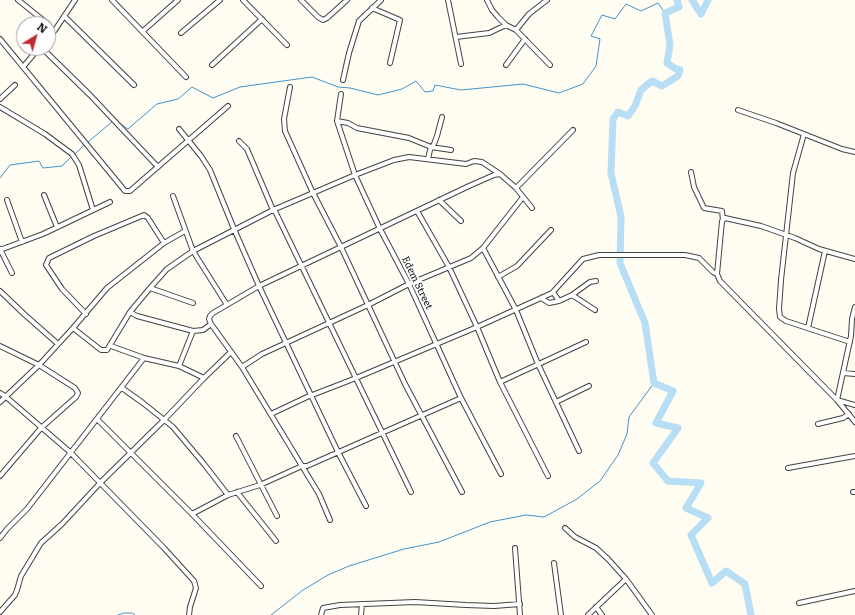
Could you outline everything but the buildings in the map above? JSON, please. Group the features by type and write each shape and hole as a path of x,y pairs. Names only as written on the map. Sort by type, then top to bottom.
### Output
{"street":[{"path":"18,0 38,16"},
{"path":"56,28 75,0"},
{"path":"113,0 186,77"},
{"path":"143,31 178,0"},
{"path":"181,33 220,0"},
{"path":"243,0 288,45"},
{"path":"302,0 318,17 323,20 347,0"},
{"path":"343,80 349,53 359,21 381,0"},
{"path":"448,0 461,64"},
{"path":"487,0 492,10 506,25 516,30 550,65"},
{"path":"516,30 529,14 547,0"},
{"path":"372,8 400,20 390,63"},
{"path":"64,16 134,85"},
{"path":"212,65 262,19"},
{"path":"456,37 488,33 506,25"},
{"path":"0,39 70,122 125,191 130,191 228,106"},
{"path":"506,65 525,39"},
{"path":"23,67 32,56"},
{"path":"50,56 90,95 158,167"},
{"path":"0,99 15,85"},
{"path":"290,87 283,125 285,131 313,193 341,247 395,361 462,492"},
{"name":"Edem Street","path":"341,94 337,121 355,175 380,229 409,284 461,398 501,474"},
{"path":"0,106 45,134 72,154 79,165 93,210"},
{"path":"738,110 842,149 855,152"},
{"path":"428,159 431,147 437,136 442,117"},
{"path":"337,121 343,121 361,129 409,138 431,147 451,150"},
{"path":"178,129 201,156 210,170 259,286 338,452 366,506"},
{"path":"516,188 573,130"},
{"path":"804,134 794,173 779,309 780,317 786,321 850,342"},
{"path":"239,141 247,149 273,210 383,432 411,492"},
{"path":"73,328 101,350 107,350 111,346 130,312 150,288 167,269 193,251 273,210 394,160 409,157 466,164 482,162 500,174 516,188 532,208"},
{"path":"690,172 694,187 704,208 722,211 723,220 717,274 720,281 724,287 837,400 855,422"},
{"path":"330,520 322,500 302,466 242,367 211,324 209,319 210,316 259,286 469,186 494,175 500,174"},
{"path":"44,195 57,227"},
{"path":"173,196 193,251 227,305"},
{"path":"242,367 262,354 368,305 409,284 471,258 483,248 523,197"},
{"path":"7,200 22,242"},
{"path":"439,200 461,221"},
{"path":"12,273 0,250 57,227 110,202"},
{"path":"417,211 449,267 478,327 500,382 548,476"},
{"path":"86,314 62,289 46,265 50,258 94,236 144,215 148,218 164,243"},
{"path":"723,220 726,218 787,235 826,251 855,259"},
{"path":"0,402 39,365 86,314 107,288 164,243 185,230"},
{"path":"498,277 517,266 551,230"},
{"path":"483,248 516,310 538,364 579,451"},
{"path":"808,328 826,251"},
{"path":"271,414 312,395 478,327 541,298 553,292 583,259 599,255 685,255 699,258 717,274"},
{"path":"541,298 549,303 559,301 572,295 590,282 596,281"},
{"path":"150,288 193,303"},
{"path":"0,291 58,344"},
{"path":"553,292 559,301"},
{"path":"572,295 595,310"},
{"path":"837,400 850,342 853,336 852,319 855,306"},
{"path":"130,312 137,316 193,331 203,330 211,324"},
{"path":"179,366 193,331"},
{"path":"500,382 586,342"},
{"path":"0,346 39,365 75,388 78,393 76,398 41,428 0,476"},
{"path":"111,346 144,358 179,366 204,378"},
{"path":"0,612 17,590 21,576 40,543 62,524 101,482 231,352"},
{"path":"0,538 27,509 144,358"},
{"path":"843,373 855,374"},
{"path":"556,402 589,386"},
{"path":"122,388 144,403 172,428 204,464 228,495"},
{"path":"0,393 70,452 101,482 194,581 196,588 190,607 190,615"},
{"path":"192,514 228,495 260,485 302,466 307,466 461,398"},
{"path":"837,400 855,405"},
{"path":"818,424 843,418 848,414"},
{"path":"97,420 192,514 261,586"},
{"path":"236,436 260,485 278,516"},
{"path":"788,468 855,456"},
{"path":"237,492 276,540"},
{"path":"565,528 575,537 596,548 608,559 626,579 652,615"},
{"path":"515,548 520,615"},
{"path":"554,563 561,615"},
{"path":"588,615 626,579"},
{"path":"799,603 855,591"},
{"path":"321,615 322,610 325,608 340,605 415,602 494,606 520,604"},
{"path":"361,615 362,604"},
{"path":"596,607 602,615"}],"waterway":[{"path":"677,0 679,7 665,13 670,45 667,63 680,70 678,76 662,86 652,81 641,90 635,106 628,116 618,112 613,119 611,173 621,217 620,263 645,323 654,383 673,391 656,423 678,428 653,463 668,481 701,483 686,508 708,518 691,535 712,583 726,571 745,584 751,615"},
{"path":"692,0 701,14 708,0"},
{"path":"119,123 128,129 157,104 178,99 192,87 213,98 240,87 312,77 338,87 350,88 378,95 402,89 416,81 425,92 433,91 435,85 461,90 523,84 559,93 583,84 596,66 600,39 591,36 602,15 615,19 626,4 641,11 658,3 665,13"},
{"path":"88,142 113,121"},
{"path":"75,154 85,144"},
{"path":"0,178 10,165 39,161 43,168 62,166 72,156"},
{"path":"271,615 303,590 328,575 349,566 404,549 439,542 490,522 526,515 544,517 577,499 600,481 618,455 627,434 629,417 654,383"},
{"path":"118,615 124,613 132,613 135,615"}]}
